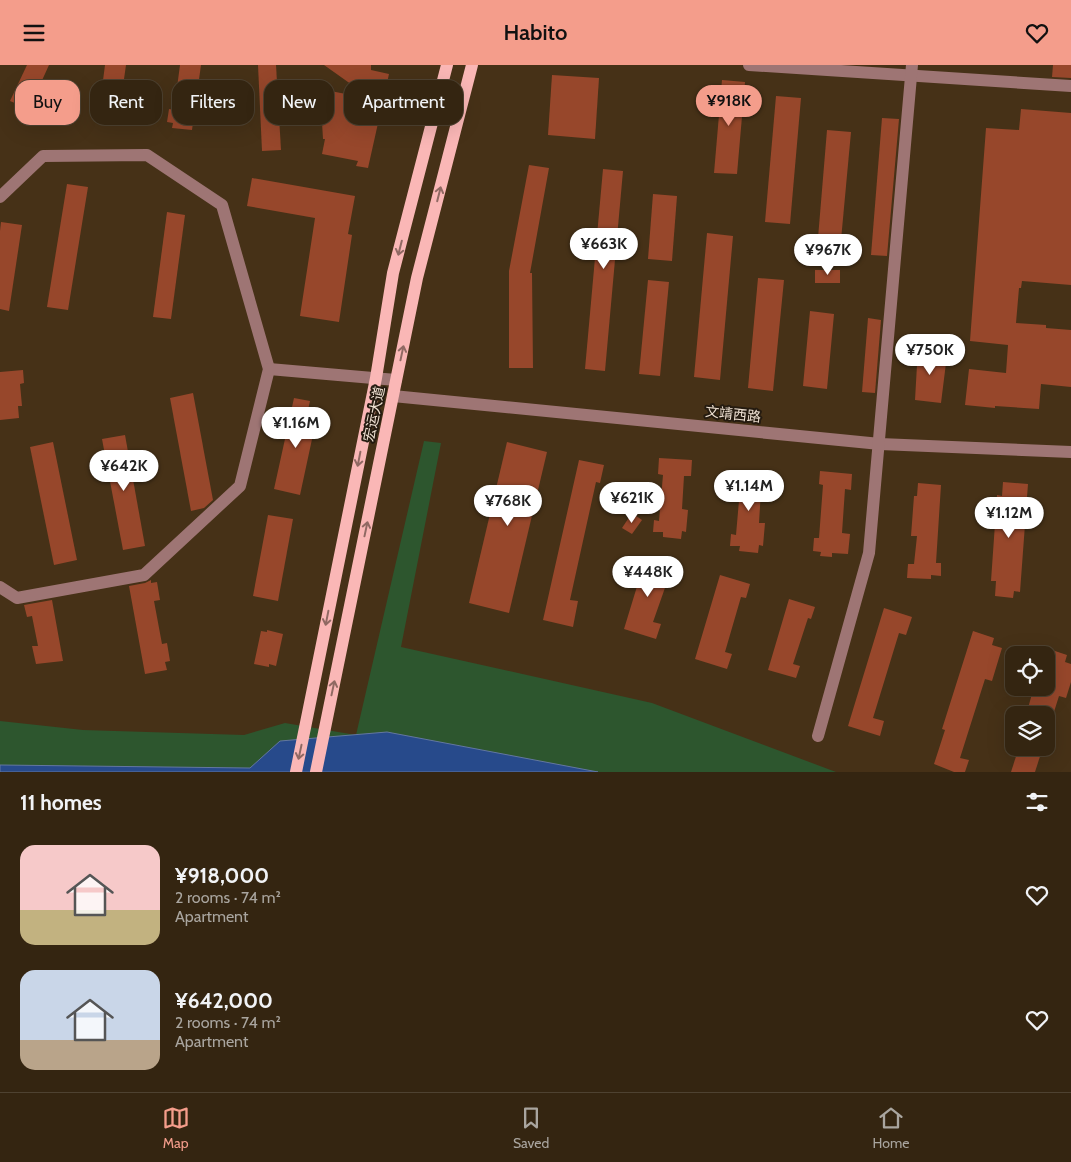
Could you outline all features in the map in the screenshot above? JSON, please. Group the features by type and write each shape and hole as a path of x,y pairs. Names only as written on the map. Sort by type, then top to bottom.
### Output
{"main road":[{"name":"宏运大道","path":"296,772 376,378 393,273 447,65"},
{"name":"宏运大道","path":"316,772 417,278 472,65"}],"street":[{"path":"749,65 912,70 1071,86"},
{"path":"818,737 869,553 912,70"},
{"path":"0,197 44,156 147,155 222,205 269,369 240,486 144,575 17,598 0,587"},
{"path":"269,369 396,380"},
{"name":"文靖西路","path":"393,396 880,444 1071,452"}],"green space":[{"path":"424,441 441,443 401,647 652,703 836,772 0,772 0,721 83,730 244,735 285,723 356,735"}],"water":[{"path":"387,732 598,772 0,772 0,765 250,768 280,741"}],"building":[{"path":"27,65 49,65 42,80 20,80"},
{"path":"105,65 126,65 124,80 103,80"},
{"path":"180,65 201,65 199,80 178,80"},
{"path":"258,65 276,65 277,80 264,80 264,125 280,125 281,150 262,151"},
{"path":"324,65 371,65 371,70 389,74 388,80 345,80"},
{"path":"1053,65 1071,65 1071,78 1052,77"},
{"path":"552,75 599,78 595,139 548,135"},
{"path":"722,80 745,82 737,174 714,173"},
{"path":"15,90 15,103 10,101"},
{"path":"334,92 344,94 344,125 378,125 368,168 356,166 358,161 322,154 325,139 323,139 322,125 334,125"},
{"path":"776,96 801,98 790,224 765,222"},
{"path":"169,109 172,110 172,123 167,122"},
{"path":"1021,109 1071,113 1071,285 1022,281 1021,288 1019,288 1016,323 1046,325 1046,328 1071,330 1071,387 1041,384 1039,409 965,405 969,369 1006,373 1008,345 970,341 986,128 1019,130"},
{"path":"882,118 899,119 887,256 871,255"},
{"path":"173,125 193,125 192,130 172,128"},
{"path":"827,130 851,132 841,240 818,238"},
{"path":"529,165 549,168 530,273 532,273 533,368 509,368 509,271"},
{"path":"603,169 623,171 605,371 585,369"},
{"path":"252,178 355,196 348,234 352,235 339,322 300,316 315,218 247,206"},
{"path":"67,184 88,187 68,310 47,307"},
{"path":"653,194 677,196 672,261 648,259"},
{"path":"167,212 185,215 171,319 153,317"},
{"path":"1,222 22,225 9,311 0,309"},
{"path":"707,233 733,236 720,380 694,377"},
{"path":"815,270 840,270 840,283 815,283"},
{"path":"758,278 784,280 773,391 748,388"},
{"path":"648,280 669,282 660,376 639,374"},
{"path":"810,311 834,314 827,389 803,386"},
{"path":"868,318 881,320 875,393 862,392"},
{"path":"913,352 947,355 941,403 915,400 917,365 912,364"},
{"path":"23,370 24,383 20,384 22,406 18,406 19,418 0,420 0,372"},
{"path":"193,393 213,500 204,508 191,511 170,398"},
{"path":"294,398 310,401 307,414 317,416 300,495 274,489"},
{"path":"125,435 145,546 123,550 102,439"},
{"path":"53,442 77,560 54,565 30,447"},
{"path":"507,442 547,452 509,613 469,603"},
{"path":"659,458 692,460 691,476 684,476 682,509 688,510 686,532 682,531 681,539 663,537 663,532 653,532 654,520 659,521 663,475 658,474"},
{"path":"579,460 604,465 600,483 596,482 570,600 578,601 573,627 543,620"},
{"path":"820,471 852,474 851,490 845,489 842,533 850,534 848,554 832,553 832,557 820,556 821,552 813,551 814,538 819,538 823,485 819,484"},
{"path":"735,472 768,474 767,490 761,490 759,523 765,523 763,546 759,545 758,553 739,551 740,546 730,546 731,534 736,535 740,489 734,488"},
{"path":"1003,482 1028,484 1020,592 1014,591 1013,598 995,596 996,581 991,581 997,495 1002,496"},
{"path":"918,483 941,485 936,563 941,563 941,576 931,575 931,579 907,578 908,564 914,564 917,536 911,536 914,496 917,496"},
{"path":"632,513 642,520 632,534 622,528"},
{"path":"268,515 293,519 278,601 253,596"},
{"path":"646,557 673,565 653,622 661,624 656,639 624,629"},
{"path":"720,575 750,584 746,598 741,597 725,652 732,654 727,669 695,659"},
{"path":"151,580 151,583 157,582 160,600 154,601 162,644 167,643 170,661 165,662 167,670 145,674 129,586"},
{"path":"789,599 815,607 811,619 808,618 793,664 800,666 796,678 768,670"},
{"path":"52,600 63,661 36,664 32,646 38,646 32,616 27,617 24,605"},
{"path":"884,608 912,617 906,635 899,633 873,718 884,721 880,736 848,726"},
{"path":"267,630 283,634 276,666 269,664 269,667 254,664 261,631 267,632"},
{"path":"973,631 994,638 992,645 1002,648 992,681 985,679 960,758 969,760 965,772 954,772 934,764 945,730 942,729"},
{"path":"1055,651 1067,655 1065,662 1071,664 1071,682 1066,698 1059,696 1055,709 1055,706 1029,706 1031,696 1055,696"},
{"path":"1016,756 1040,756 1035,772 1011,772"}]}
